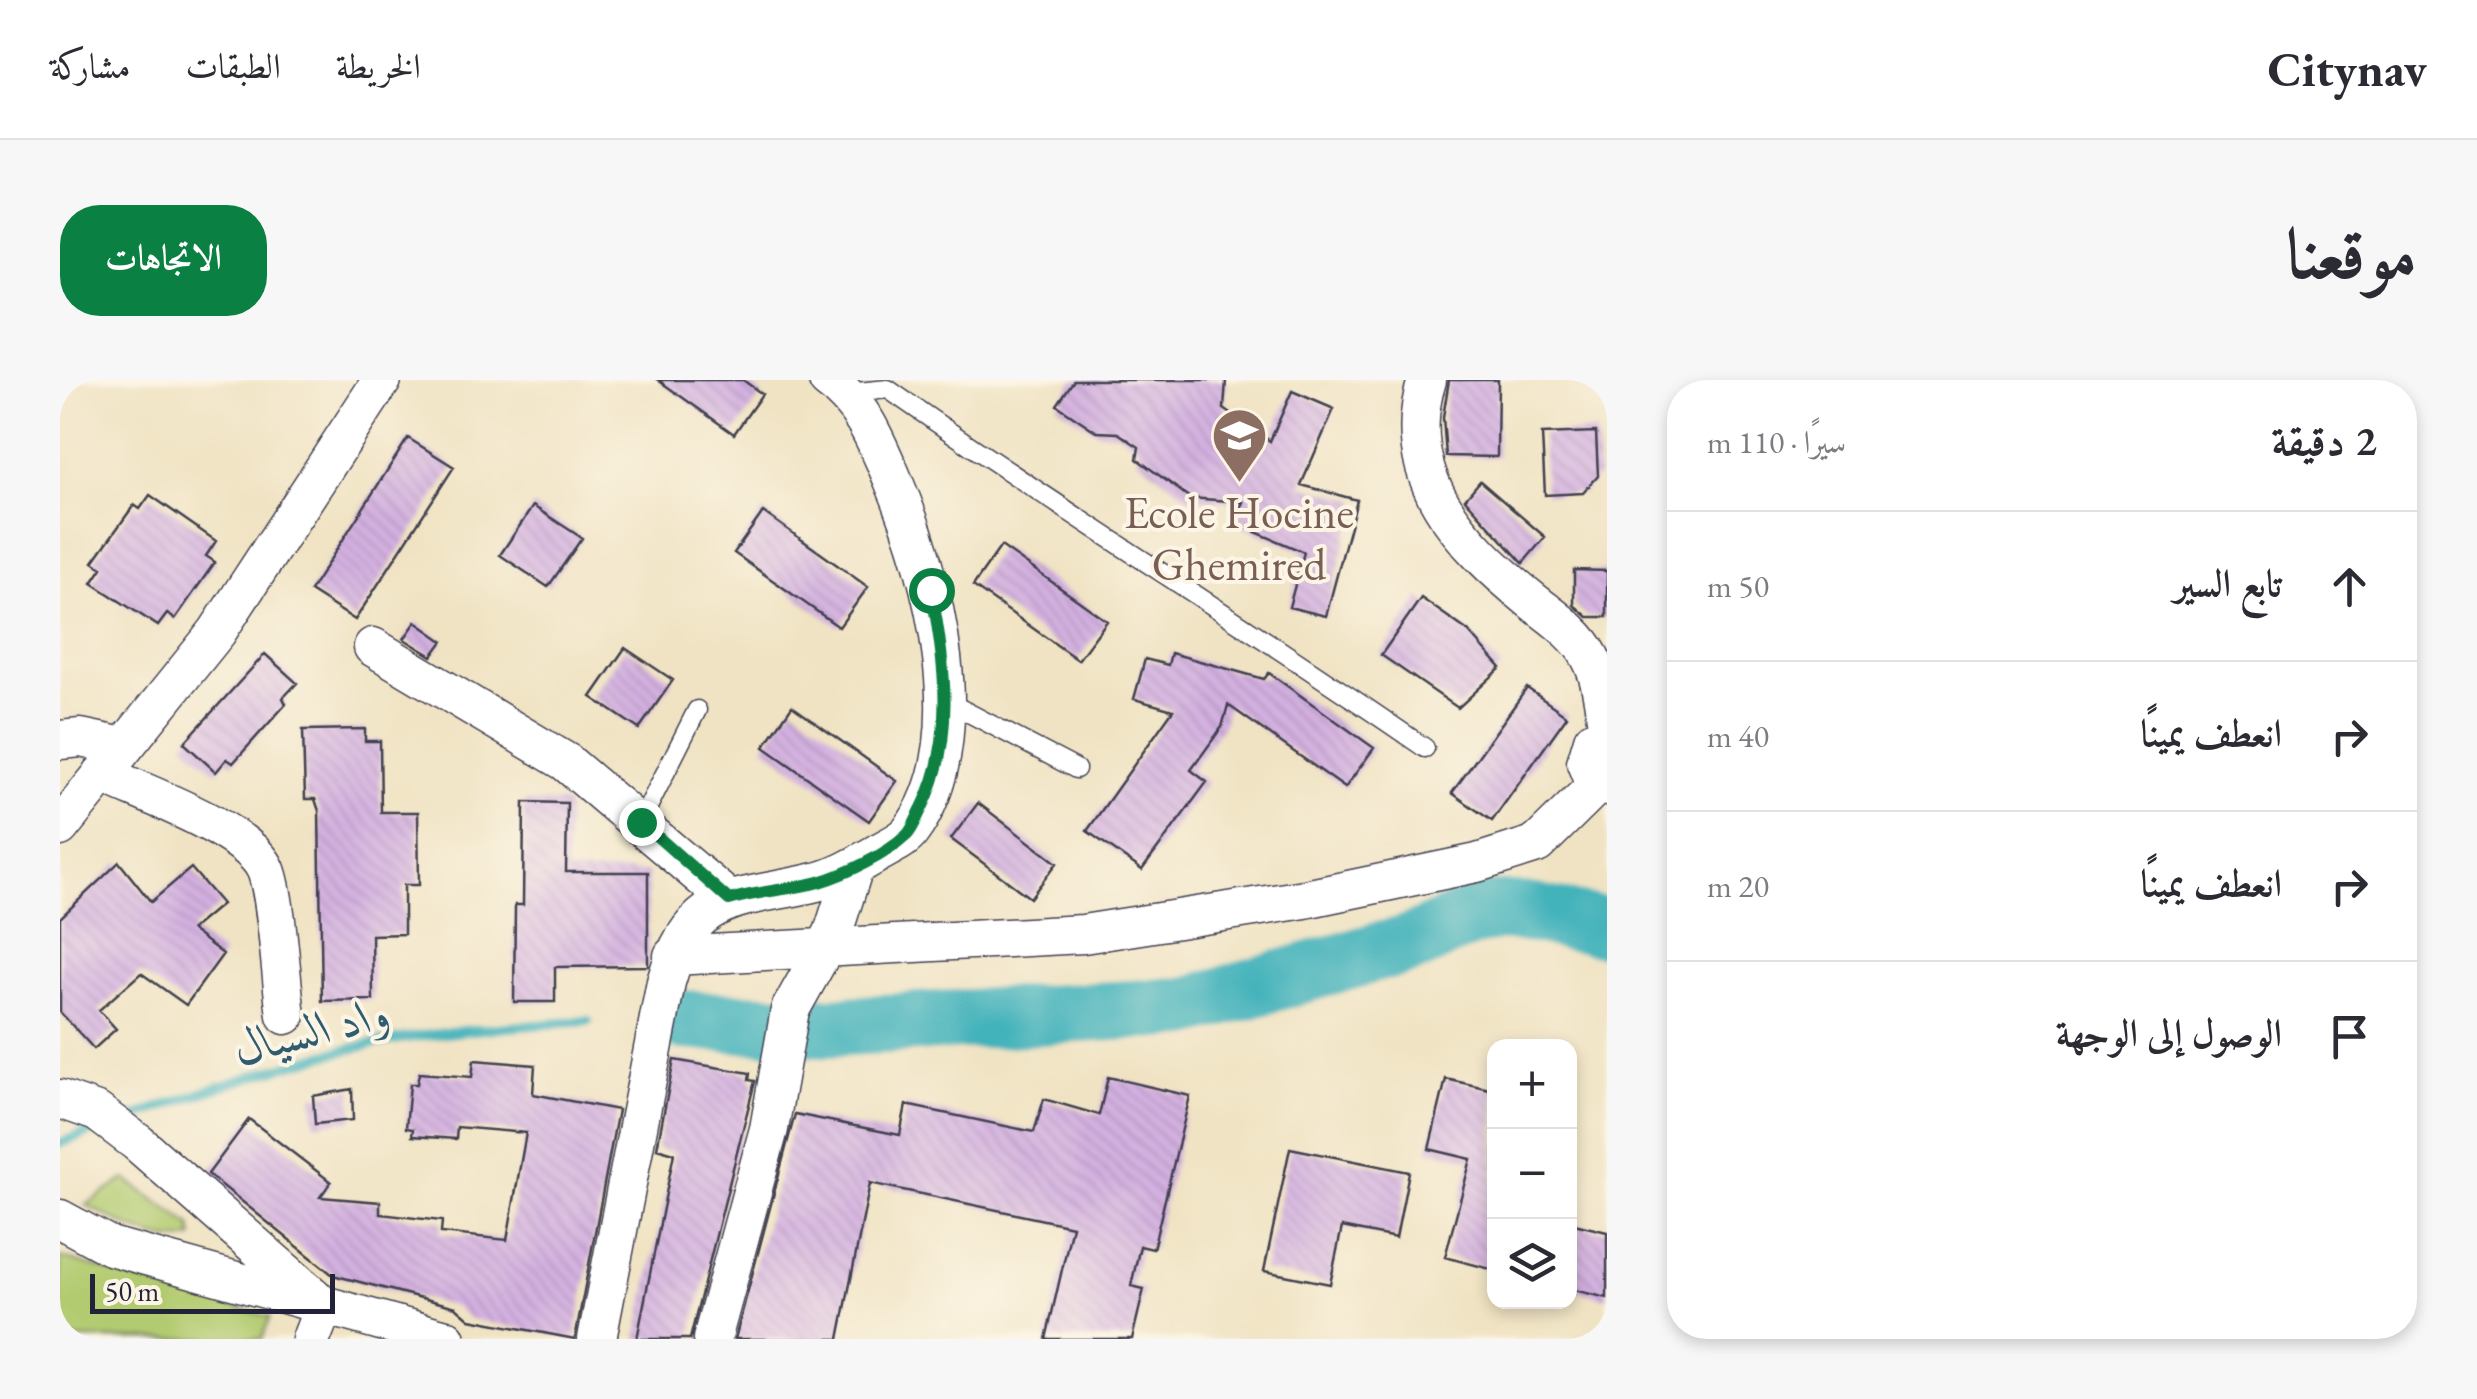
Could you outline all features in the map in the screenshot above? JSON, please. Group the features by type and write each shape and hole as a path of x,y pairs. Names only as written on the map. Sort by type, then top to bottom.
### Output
{"street":[{"path":"60,826 217,632 382,380"},
{"path":"1426,380 1419,430 1427,474 1442,512 1477,554 1574,634 1591,658 1607,724"},
{"path":"596,1339 669,969 683,932 729,900 766,889 818,882 854,867 908,834 930,791 946,701 934,605 910,520 876,440 838,386"},
{"path":"373,647 566,762 729,900"},
{"path":"669,969 821,952 1083,934 1304,900 1445,870 1538,844 1603,785 1588,771 1586,755 1594,740 1607,734"},
{"path":"60,740 81,738 252,850 266,870 286,1015"},
{"path":"712,1339 770,1130 789,1020 833,933 854,867"},
{"path":"60,1099 97,1112 208,1206 317,1322"},
{"path":"60,1219 110,1246 179,1266 317,1322 446,1339"}],"lane":[{"path":"838,386 888,389 1047,501 1286,652 1424,748"},
{"path":"946,701 1076,769"},
{"path":"641,822 697,710"}],"green space":[{"path":"125,1179 191,1225 193,1237 181,1240 153,1236 86,1205"},
{"path":"60,1257 270,1317 262,1339 60,1339"}],"building":[{"path":"658,380 743,380 762,394 734,434"},
{"path":"1074,380 1226,380 1224,409 1270,441 1292,391 1334,409 1301,485 1357,500 1326,616 1289,607 1304,552 1234,523 1243,502 1190,498 1137,459 1139,447 1118,433 1097,432 1057,405"},
{"path":"1449,380 1498,380 1497,457 1446,456 1443,417"},
{"path":"1596,432 1598,476 1583,493 1545,495 1542,434"},
{"path":"408,438 454,467 355,620 310,591"},
{"path":"1480,481 1545,537 1523,563 1465,499"},
{"path":"150,495 216,541 206,556 215,562 175,619 167,614 158,626 92,583 102,568 93,562 134,505 140,509"},
{"path":"533,506 582,538 548,587 500,555"},
{"path":"763,512 868,587 839,627 734,553"},
{"path":"1001,546 1107,621 1078,660 973,586"},
{"path":"1574,570 1607,571 1607,617 1588,617 1574,605"},
{"path":"1421,598 1468,631 1501,668 1458,708 1381,655"},
{"path":"416,622 443,641 432,656 404,639"},
{"path":"625,648 673,680 639,729 591,697"},
{"path":"1171,653 1264,679 1269,673 1374,748 1345,788 1228,705 1222,727 1191,770 1207,782 1142,870 1087,831 1173,710 1134,699 1145,659 1168,665"},
{"path":"265,654 297,683 283,698 286,704 233,763 227,759 216,772 184,743"},
{"path":"1527,688 1567,716 1492,821 1452,793"},
{"path":"792,706 897,781 869,821 764,747"},
{"path":"365,729 365,741 380,741 381,812 418,812 419,885 404,885 404,934 372,935 373,1000 322,1001 319,811 315,799 305,799 303,730"},
{"path":"524,802 567,803 566,872 648,872 648,966 555,967 555,1002 514,1002 515,905 523,905"},
{"path":"978,803 1057,863 1030,898 951,839"},
{"path":"119,862 151,902 191,868 222,904 191,930 223,954 186,1005 141,973 99,1010 116,1029 94,1049 60,1012 60,918"},
{"path":"474,1060 535,1065 533,1094 618,1110 575,1339 470,1319 456,1307 333,1275 208,1174 249,1119 331,1182 320,1197 380,1202 380,1214 442,1221 441,1233 507,1240 526,1133 457,1127 456,1139 412,1136 413,1129 406,1128 410,1084 417,1084 419,1073 472,1077"},
{"path":"674,1060 750,1073 749,1080 755,1081 690,1339 637,1339 674,1153 657,1148"},
{"path":"1108,1077 1190,1096 1153,1249 1140,1246 1131,1286 1144,1289 1132,1339 1046,1339 1072,1226 870,1183 839,1339 735,1339 795,1114 900,1135 906,1105 1034,1132 1044,1099 1099,1115"},
{"path":"1446,1079 1487,1088 1487,1268 1445,1257 1471,1159 1429,1149"},
{"path":"352,1089 353,1120 315,1124 313,1096"},
{"path":"1290,1148 1409,1172 1396,1238 1342,1227 1330,1284 1264,1271"},
{"path":"1577,1225 1607,1232 1607,1298 1577,1291"}],"waterway":[{"path":"683,1020 828,1027 1186,1007 1411,944 1454,924 1498,911 1607,927"},
{"name":"واد السيال","path":"122,1121 254,1076 354,1048 438,1034 588,1021"},
{"name":"واد السيال","path":"60,1143 101,1128"}],"place":[{"name":"Ecole Hocine Ghemired","path":"1239,484"}],"route":[{"path":"641,822 729,900 766,889 818,882 854,867 908,834 930,791 946,701 943,650 931,590"}]}
